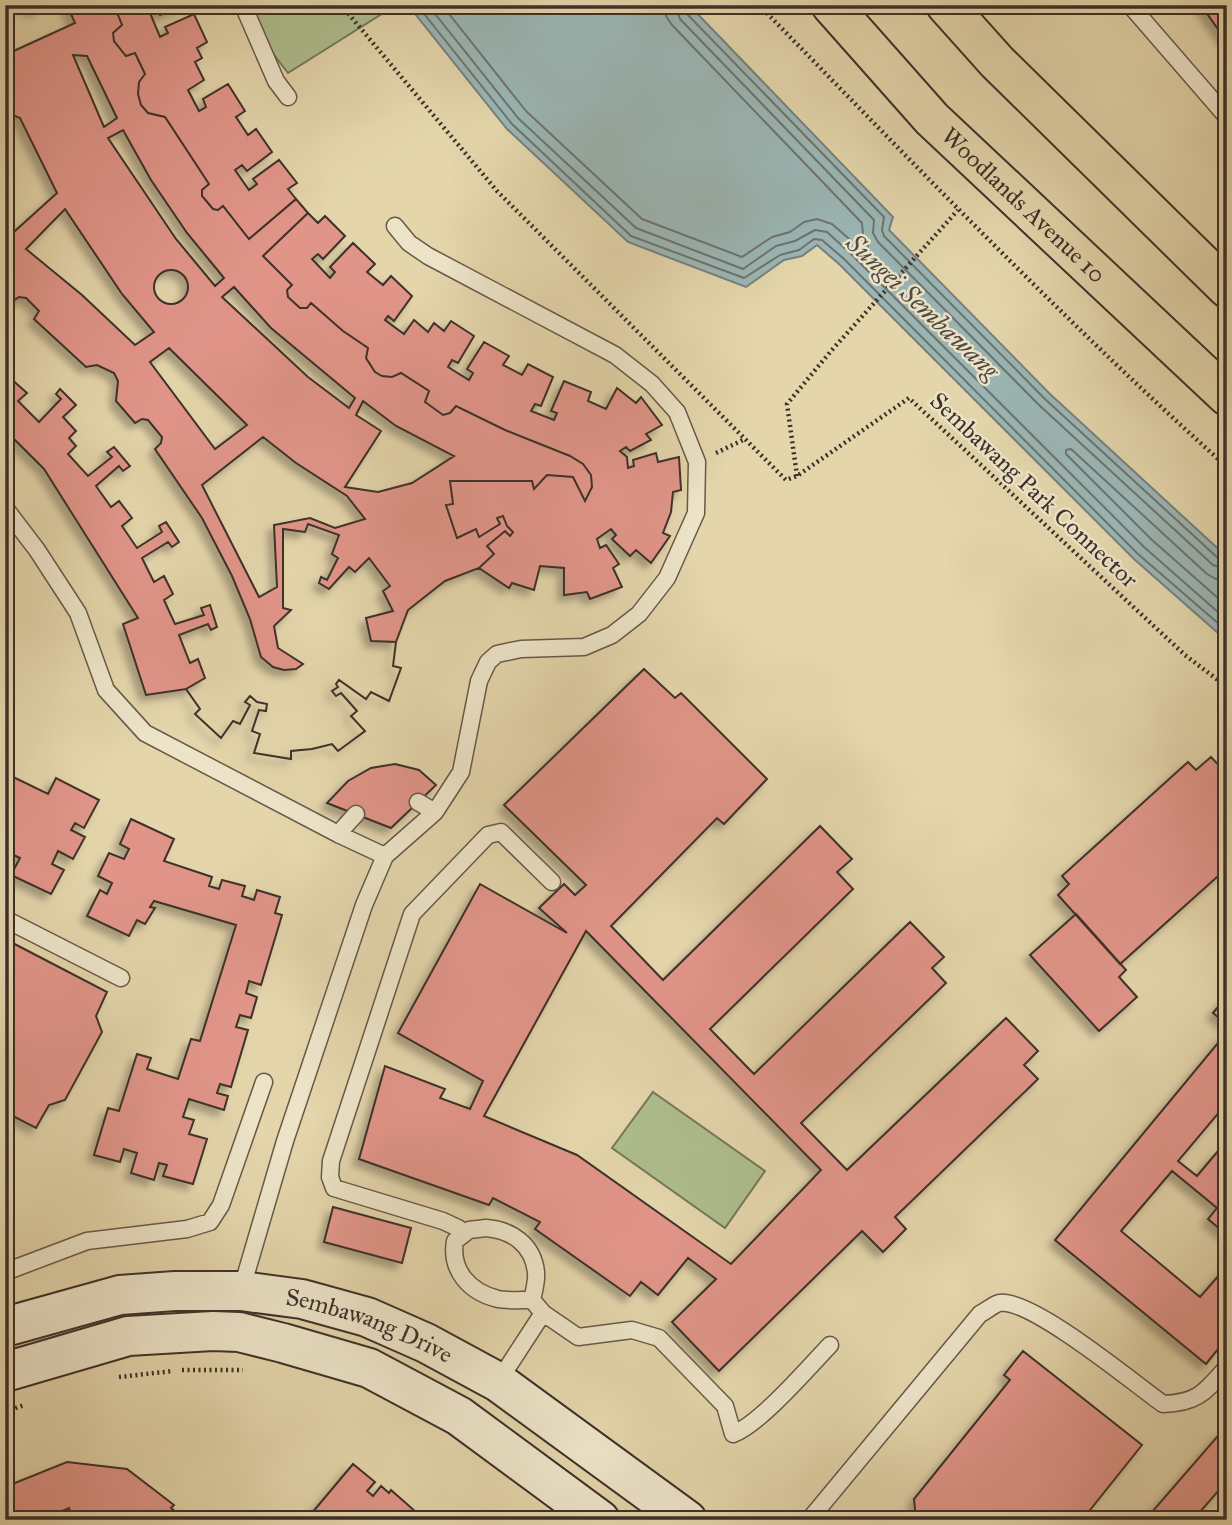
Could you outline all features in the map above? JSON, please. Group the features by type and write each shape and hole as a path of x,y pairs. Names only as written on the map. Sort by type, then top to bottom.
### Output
{"main road":[{"name":"Woodlands Avenue 10","path":"831,5 932,119 1227,396"},
{"path":"946,5 997,62 1227,288"},
{"name":"Sembawang Drive","path":"5,1327 120,1294 241,1291 302,1299 367,1317 426,1343 498,1382 687,1520"},
{"name":"Sembawang Drive","path":"5,1372 128,1336 239,1332 369,1368 459,1416 600,1520"}],"lane":[{"path":"243,5 260,50 276,81 288,97"},
{"path":"1130,5 1227,117"},
{"path":"241,1291 285,1141 364,905 385,856 435,812 461,772 479,681 488,662 497,654 521,649 583,648 612,635 639,614 667,578 696,513 697,462 677,412 652,384 615,355 428,256 409,243 395,226"},
{"path":"5,508 37,550 78,613 106,690 145,733 385,856"},
{"path":"418,802 435,812"},
{"path":"340,835 338,834 356,814"},
{"path":"464,1234 443,1221 334,1188 330,1177 331,1161 412,914 488,835 501,832 552,882"},
{"path":"5,919 121,978"},
{"path":"5,1272 87,1241 187,1229 210,1222 221,1205 264,1082"},
{"path":"498,1382 537,1307 537,1274 532,1255 517,1237 502,1229 469,1230 454,1241 452,1255 455,1266 464,1279 479,1291 537,1307 578,1337 632,1330 659,1338 725,1406 733,1434 759,1417 830,1345"},
{"path":"809,1520 980,1314 1000,1303 1040,1316 1163,1404 1183,1404 1202,1396 1227,1367"}],"path":[{"path":"341,5 497,191 786,480 797,476 788,404 831,351 958,210"},
{"path":"759,5 958,210 1172,418 1227,467"},
{"name":"Sembawang Park Connector","path":"797,476 909,398 1185,655 1227,687"},
{"path":"697,462 745,439"},
{"path":"117,1377 179,1370 248,1370"},
{"path":"5,1412 30,1403"}],"green space":[{"path":"236,5 396,5 288,73"},
{"path":"653,1092 765,1171 725,1228 612,1148"}],"water":[{"name":"Sungei Sembawang","path":"408,5 689,5 893,217 889,230 1050,394 1227,557 1227,641 1134,559 817,245 802,256 784,260 746,287 628,242 507,129"}],"building":[{"path":"5,5 16,5 14,12 5,8"},
{"path":"21,5 40,5 39,11"},
{"path":"67,5 114,5 122,25 113,33 114,41 126,56 135,53 145,74 139,82 141,105 148,113 165,117 209,184 202,190 202,196 213,209 218,210 223,206 249,239 296,199 308,213 263,256 292,285 287,290 288,297 300,308 307,308 311,303 343,331 368,348 366,358 375,372 392,377 401,373 429,391 425,402 443,415 450,413 456,406 505,430 570,456 583,464 591,475 592,487 585,501 573,477 547,475 534,489 532,481 450,481 453,504 446,505 457,538 476,529 479,537 500,524 497,518 503,516 513,532 510,536 505,531 487,546 494,554 479,568 445,581 408,610 396,642 393,666 401,668 389,701 371,692 366,699 339,680 336,684 338,687 332,691 336,696 341,693 357,711 351,716 365,731 338,751 332,744 291,751 291,759 254,753 260,734 252,731 259,710 266,711 267,704 257,702 250,696 245,702 250,705 240,724 233,721 221,738 195,714 200,709 186,689 146,695 123,624 138,618 44,469 5,430 5,240 57,193 20,118 5,112 5,55 75,23","holes":["73,55 87,56 117,118 104,127","123,130 151,180 187,233 224,278 215,286 176,239 108,138","65,209 122,294 154,332 135,345 82,295 26,249","234,287 271,328 355,398 349,408 308,377 222,297","169,348 247,425 215,449 150,362","363,401 396,426 454,456 412,483 378,492 345,487 381,431 356,415","263,437 296,463 347,496 365,519 335,528 310,518 274,525 277,587 259,597 202,485"]},
{"path":"114,5 187,5 160,15 158,10 150,13 160,37 168,33 165,27 194,14 207,42 197,48 202,58 195,62 204,80 188,90 199,111 206,107 203,99 228,84 245,111 236,117 248,135 256,129 272,152 247,171 242,165 235,170 249,190 257,184 253,179 279,160 297,183 288,189 296,199 249,239 223,206 218,210 213,209 202,196 202,190 209,184 165,117 148,113 141,105 139,82 145,74 135,53 126,56 114,41 113,33 122,25"},
{"path":"1201,5 1227,5 1227,42"},
{"path":"308,213 318,223 325,216 345,236 323,259 318,254 312,259 330,278 335,272 330,267 353,243 375,264 367,272 383,285 391,276 412,296 394,321 388,316 385,320 404,334 414,320 428,332 434,323 444,331 451,321 474,336 458,363 452,360 448,367 469,380 473,373 467,369 484,342 509,356 503,365 522,375 528,364 553,377 541,406 535,404 531,411 554,420 557,413 551,411 564,381 591,392 588,401 606,409 617,388 636,403 641,397 662,425 646,434 651,440 630,451 626,447 620,451 627,457 628,468 634,466 633,460 656,453 658,462 679,457 681,490 673,492 671,512 663,533 670,536 651,563 636,550 630,556 612,539 616,535 611,529 597,539 600,548 606,545 619,564 613,568 622,587 590,599 587,592 564,595 564,568 540,566 534,590 512,583 509,588 479,568 494,554 487,546 505,531 510,536 513,532 503,516 497,518 500,524 479,537 476,529 457,538 446,505 453,504 450,481 532,481 534,489 547,475 573,477 585,501 592,487 591,475 583,464 570,456 505,430 456,406 450,413 443,415 425,402 429,391 401,373 392,377 375,372 366,358 368,348 343,331 311,303 307,308 300,308 288,297 287,290 292,285 263,256"},
{"path":"171,270 183,275 188,287 183,299 171,304 159,299 154,287 159,275"},
{"path":"5,295 13,301 19,297 26,298 39,311 34,319 86,367 97,365 114,373 118,381 116,401 135,423 142,419 148,420 162,437 161,443 155,449 202,518 232,576 250,619 261,657 273,667 296,669 303,664 278,648 274,626 291,610 283,608 283,529 305,532 308,524 339,535 332,554 338,558 327,580 321,577 319,583 329,589 349,567 355,572 369,558 390,586 383,591 393,611 366,618 371,641 396,642 393,666 401,668 389,701 371,692 366,699 339,680 336,684 338,687 332,691 336,696 341,693 357,711 351,716 365,731 338,751 332,744 291,751 291,759 254,753 260,734 252,731 259,710 266,711 267,704 257,702 250,696 245,702 250,705 240,724 233,721 221,738 195,714 200,709 186,689 205,678 198,659 190,663 179,635 208,624 211,630 217,627 210,605 201,608 204,615 175,624 164,600 173,594 164,576 154,582 142,558 168,542 172,547 179,542 166,522 159,526 162,532 137,548 122,526 132,518 119,501 111,507 96,486 119,466 123,471 130,466 114,447 107,452 112,457 88,476 68,454 76,446 69,438 76,431 63,417 76,405 60,389 56,394 61,399 39,422 18,401 27,393 10,378 5,384 5,347 11,341 5,336"},
{"path":"644,669 675,698 681,693 767,779 724,824 717,818 611,926 663,980 820,826 852,859 837,872 853,889 710,1029 754,1074 910,922 944,957 932,968 946,983 801,1123 847,1170 1006,1018 1038,1051 1024,1065 1038,1079 895,1217 906,1229 883,1252 862,1231 719,1371 672,1322 716,1279 688,1258 658,1295 641,1282 630,1296 535,1229 540,1222 493,1198 489,1205 359,1159 385,1066 445,1089 440,1098 470,1109 483,1081 398,1033 480,884 567,933 539,908 564,884 575,895 586,885 504,805","holes":["586,931 821,1170 731,1264 577,1155 484,1116"]},
{"path":"1211,757 1227,774 1227,868 1120,964 1058,895 1069,884 1062,876 1188,762 1196,770"},
{"path":"395,764 419,770 436,785 391,828 327,803 348,781 371,768"},
{"path":"5,773 48,794 56,778 99,800 84,828 75,823 71,830 85,837 73,859 58,851 52,864 64,870 51,894 11,875 20,858 5,851"},
{"path":"131,819 174,839 164,861 212,877 209,886 219,889 222,880 245,886 242,896 254,900 257,890 280,897 275,913 282,915 261,985 249,981 246,993 257,997 251,1018 240,1015 236,1027 248,1030 231,1087 220,1084 217,1093 228,1096 224,1110 189,1099 183,1117 194,1120 189,1134 207,1139 193,1184 163,1176 167,1165 159,1163 154,1180 131,1173 137,1153 124,1149 120,1162 94,1155 108,1108 119,1111 137,1054 151,1058 147,1069 178,1079 191,1039 200,1041 236,925 154,901 150,907 155,908 145,924 137,920 129,936 87,916 100,890 107,894 112,883 98,876 109,853 124,859 129,849 120,844"},
{"path":"1076,914 1126,970 1119,977 1137,997 1099,1031 1030,955"},
{"path":"5,939 107,992 96,1016 102,1032 65,1100 49,1105 36,1128 5,1112"},
{"path":"1227,996 1227,1025 1213,1013"},
{"path":"1227,1032 1227,1103 1178,1161 1197,1176 1218,1151 1227,1158 1227,1235 1208,1219 1217,1208 1172,1171 1121,1231 1200,1297 1227,1266 1227,1338 1206,1364 1055,1240"},
{"path":"333,1207 411,1228 402,1263 324,1242"},
{"path":"1023,1351 1142,1445 1082,1520 916,1520 914,1499 1010,1380 1004,1375"},
{"path":"1223,1430 1227,1433 1227,1481 1193,1520 1145,1520"},
{"path":"67,1462 127,1469 174,1505 171,1508 186,1520 123,1520 117,1514 113,1520 107,1520 98,1513 82,1512 72,1516 69,1508 62,1511 65,1518 61,1520 5,1520 5,1487"},
{"path":"353,1464 375,1482 367,1491 373,1496 381,1486 389,1493 391,1490 425,1520 306,1520"}]}
